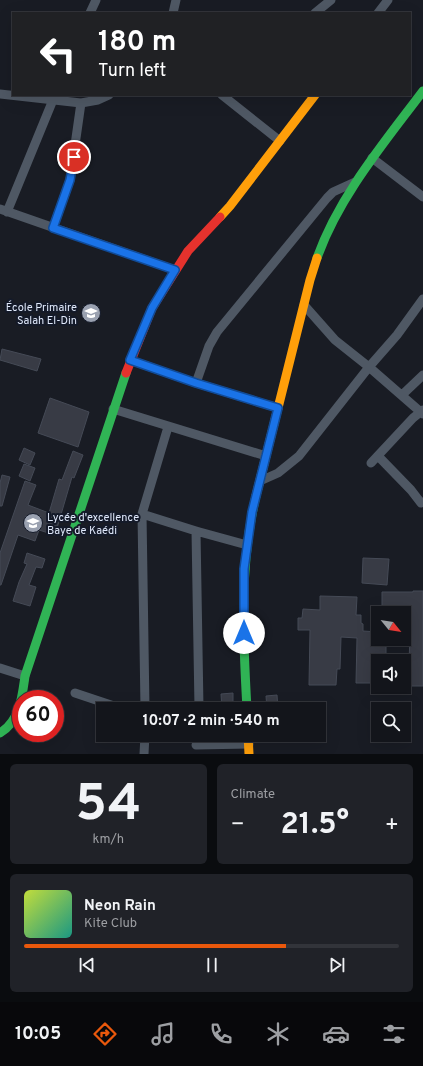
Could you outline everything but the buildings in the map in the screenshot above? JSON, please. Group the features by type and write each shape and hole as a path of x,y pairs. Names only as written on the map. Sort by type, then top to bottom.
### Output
{"street":[{"path":"90,12 96,0"},
{"path":"173,12 176,0"},
{"path":"316,12 331,0"},
{"path":"379,12 388,0"},
{"path":"247,702 244,649 244,569 252,512 316,260 331,225 357,181 372,158 423,91"},
{"path":"0,94 12,95"},
{"path":"36,96 54,97 81,103 94,101 106,96"},
{"path":"223,96 280,141"},
{"path":"0,733 10,726 18,711 25,676 130,360 152,308 188,251 230,206 314,96"},
{"path":"54,97 3,211 175,270"},
{"path":"53,228 70,180 81,103"},
{"path":"372,158 422,195"},
{"path":"196,383 208,346 217,332 327,198 333,192 357,181"},
{"path":"260,481 278,473 298,456 369,367 397,335 423,299"},
{"path":"304,304 335,340 422,412 413,418 371,463"},
{"path":"130,360 196,383 278,408"},
{"path":"402,395 423,375"},
{"path":"114,409 168,427 266,456"},
{"path":"144,702 142,514 168,427"},
{"path":"378,456 411,490 421,503 423,502"},
{"path":"142,514 247,545"},
{"path":"196,531 199,702"},
{"path":"0,668 25,676"},
{"path":"75,693 102,702"},
{"path":"144,742 144,754"},
{"path":"196,745 228,742"},
{"path":"249,742 249,754"}],"traffic: fast":[{"path":"317,258 326,235 350,192 378,150 423,91"},
{"path":"0,733 12,722 19,708 25,676 126,373"},
{"path":"247,702 244,656 245,575 247,549 256,496"}],"traffic: slow":[{"path":"220,217 314,96"},
{"path":"256,496 310,280 317,258"},
{"path":"248,742 249,754"}],"traffic: jam":[{"path":"126,373 152,308 188,251 220,217"}],"place":[{"name":"École Primaire Salah El-Din","path":"91,313"},
{"name":"Lycée d'excellence Baye de Kaédi","path":"33,523"}],"route":[{"path":"74,157 73,170 68,188 53,228 175,270 152,308 130,360 196,383 278,408 252,512 244,569 244,633"}]}
